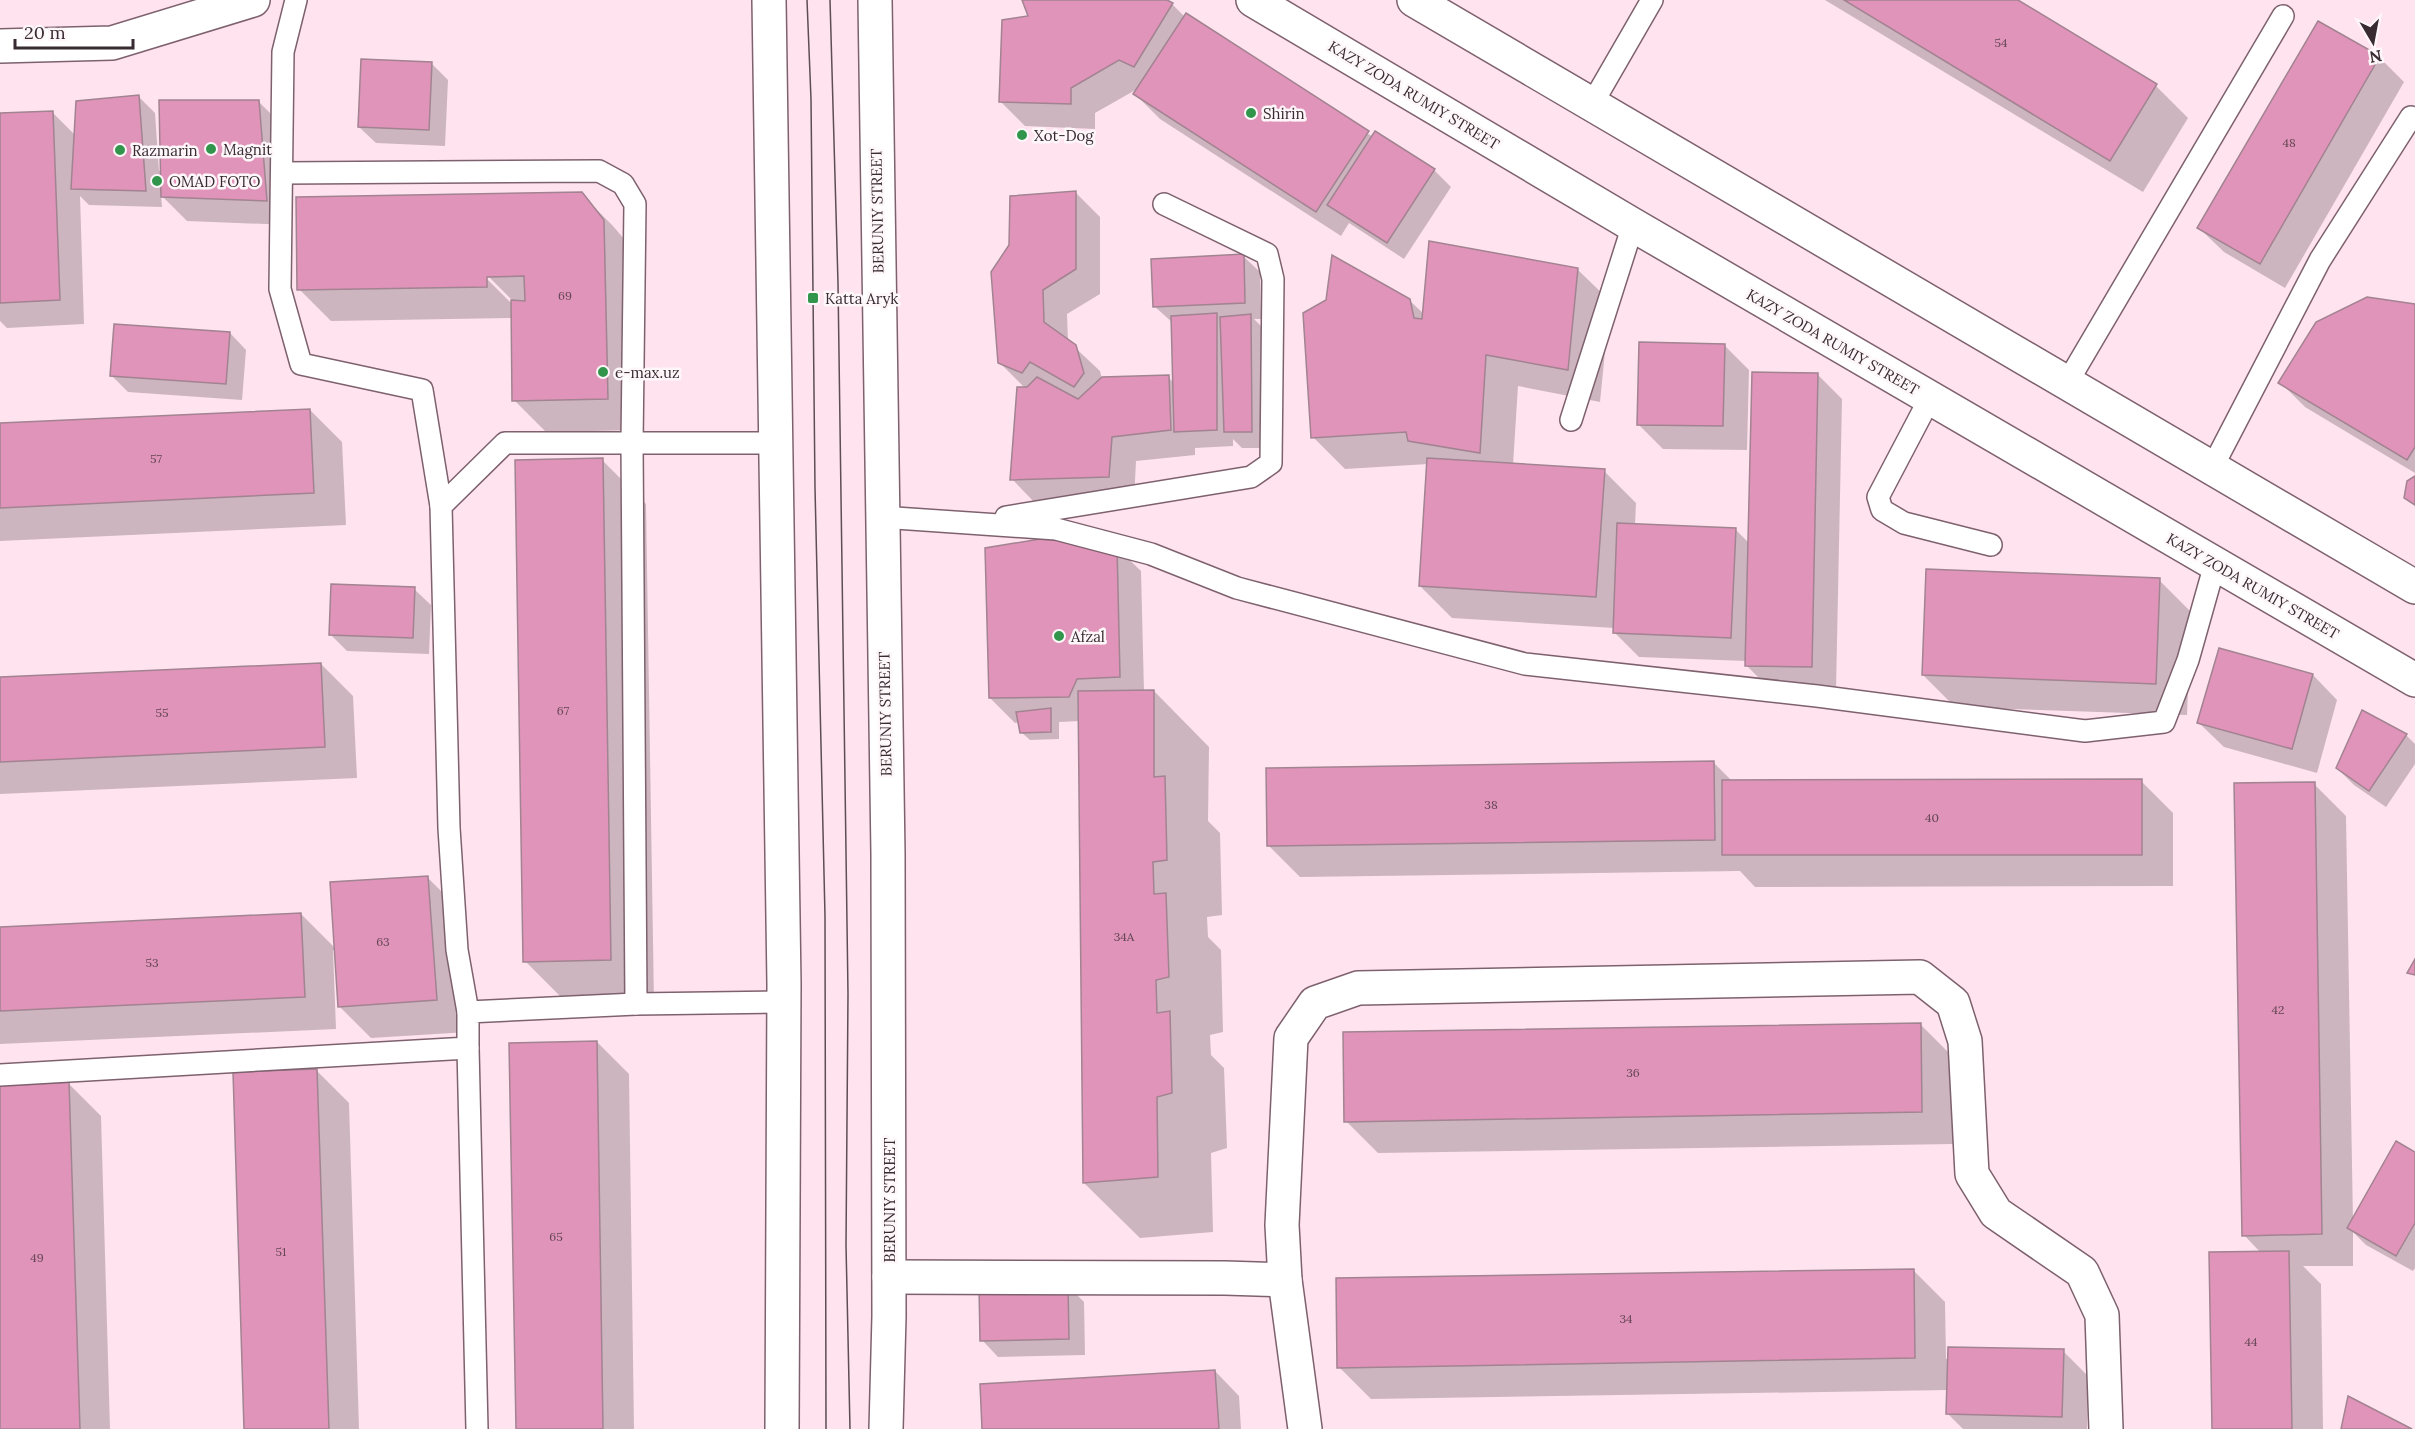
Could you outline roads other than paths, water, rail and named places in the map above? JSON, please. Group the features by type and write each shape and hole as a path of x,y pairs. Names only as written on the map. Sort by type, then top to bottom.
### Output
{"street":[{"path":"0,46 112,43 253,0"},
{"path":"769,0 784,1002 782,1429"},
{"name":"BERUNIY STREET","path":"874,0 888,854 889,1277 886,1429"},
{"name":"KAZY ZODA RUMIY STREET","path":"1253,0 1633,225 2415,680"},
{"path":"1414,0 2415,587"},
{"path":"1305,1429 1285,1280 1282,1225 1291,1038 1315,1003 1359,988 1920,977 1953,1003 1965,1041 1972,1174 1996,1213 2082,1272 2102,1315 2106,1429"},
{"path":"889,1277 1285,1280"}],"lane":[{"path":"296,0 283,52 280,289 301,364 422,390 441,506 449,828 457,950 468,1012 477,1429"},
{"path":"1592,104 1652,0"},
{"path":"2067,383 2283,16"},
{"path":"2212,468 2320,260 2411,117"},
{"path":"282,173 599,171 623,183 635,204 633,443 636,1004"},
{"path":"972,523 1251,477 1270,463 1273,279 1267,254 1164,204"},
{"path":"1571,420 1633,225"},
{"path":"1930,398 1878,497 1882,510 1904,523 1992,545"},
{"path":"441,506 505,443 775,443"},
{"path":"881,517 1056,529 1151,554 1237,588 1525,664 1817,696 2085,731 2164,722 2188,660 2215,564"},
{"path":"468,1012 636,1004 784,1002"},
{"path":"0,1076 468,1048"}],"tram line":[{"path":"807,0 811,99 815,488 825,916 826,1429"},
{"path":"830,0 838,283 848,994 846,1245 850,1429"}],"place":[{"name":"Shirin","path":"1251,113"},
{"name":"Xot-Dog","path":"1022,135"},
{"name":"Magnit","path":"211,149"},
{"name":"Razmarin","path":"120,150"},
{"name":"OMAD FOTO","path":"157,181"},
{"name":"Katta Aryk","path":"813,298"},
{"name":"e-max.uz","path":"603,372"},
{"name":"Afzal","path":"1059,636"}]}
